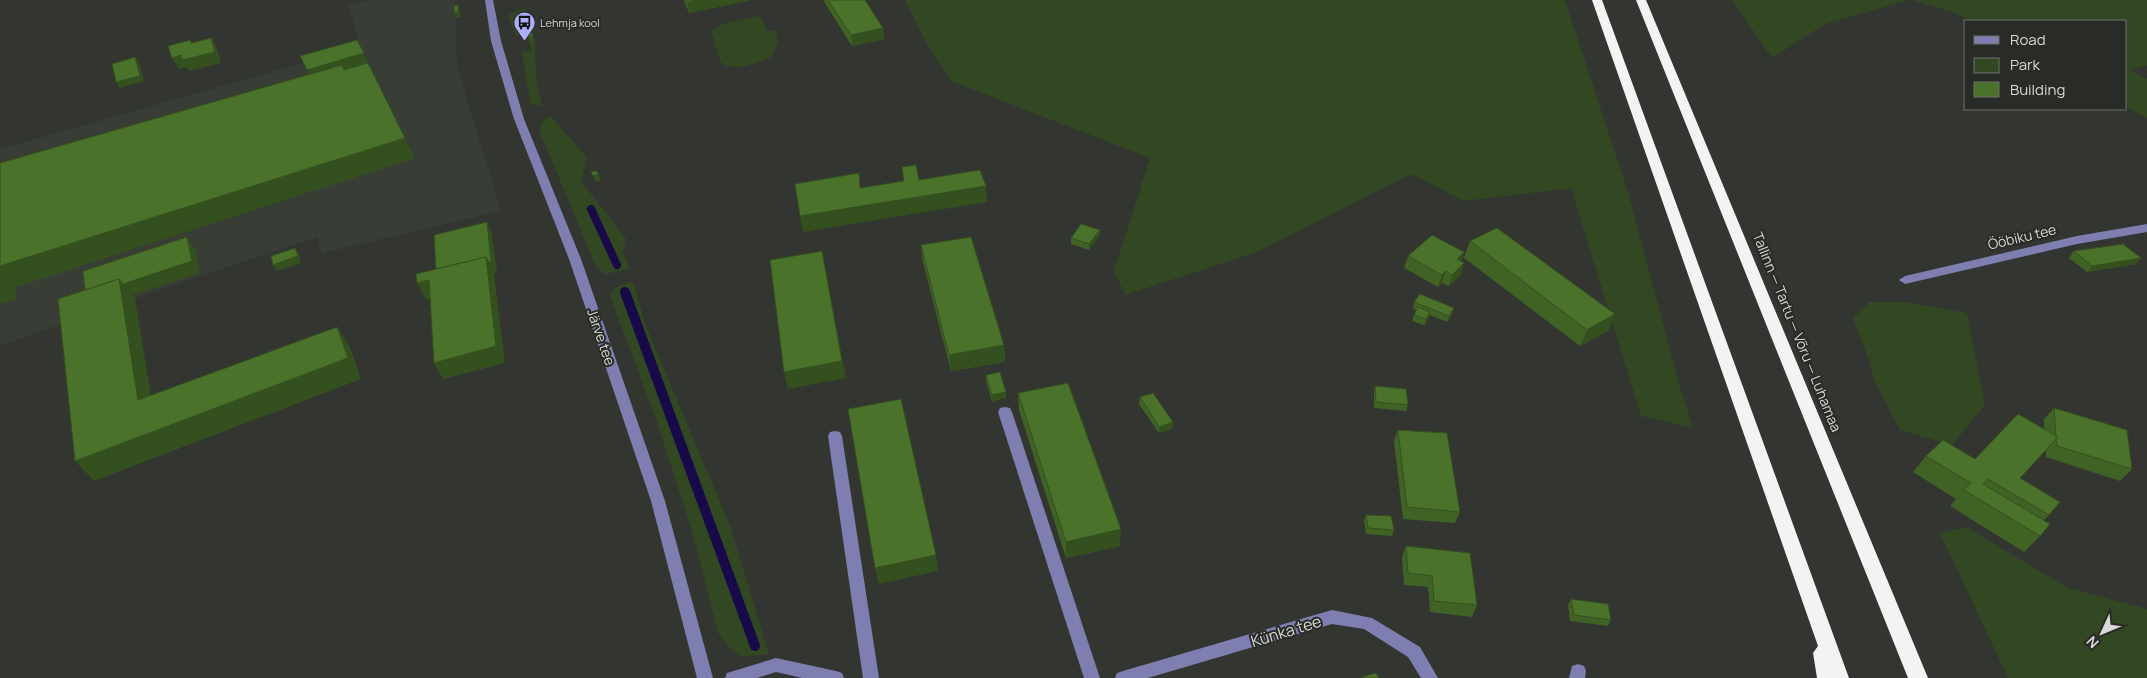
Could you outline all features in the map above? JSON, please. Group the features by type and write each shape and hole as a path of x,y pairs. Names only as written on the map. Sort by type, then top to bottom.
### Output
{"highway":[{"path":"1597,0 1839,678"},
{"name":"Tallinn — Tartu — Võru — Luhamaa","path":"1641,0 1918,678"},
{"path":"1814,608 1827,678"}],"street":[{"name":"Järve tee","path":"489,0 496,42 519,119 575,259 658,501 704,678"},
{"name":"Ööbiku tee","path":"1906,280 2077,240 2147,228"},
{"path":"1005,412 1092,678"},
{"path":"835,436 871,678"},
{"name":"Künka tee","path":"1124,678 1332,617 1367,623 1414,652 1430,678"},
{"path":"733,678 776,665 836,678"}],"shaded area":[{"path":"369,0 455,0 457,66 501,211 322,253 317,237 0,346 0,149 360,47 349,5"}],"green space":[{"path":"905,0 1565,0 1628,192 1679,384 1693,428 1641,416 1571,188 1464,201 1411,174 1257,252 1125,295 1114,271 1150,158 951,81 927,44"},
{"path":"1732,0 1909,0 1825,24 1772,58"},
{"path":"1912,0 2147,0 2147,65 2131,70 2147,79 2147,118 2127,108 2127,20 1969,20 1955,13"},
{"path":"526,8 531,34 516,36 509,15"},
{"path":"761,16 767,31 775,30 778,41 772,57 740,67 727,66 721,63 711,32 728,22"},
{"path":"535,42 536,79 542,106 533,105 530,102 522,52 531,50 530,43"},
{"path":"551,116 586,157 581,181 626,239 623,253 630,269 605,274 596,267 540,132 542,122"},
{"path":"633,282 646,326 731,528 769,655 740,656 729,647 718,633 692,531 657,422 610,296 616,288"},
{"path":"1869,302 1905,302 1967,313 1985,405 1952,445 1900,430 1874,380 1870,363 1853,318"},
{"path":"1966,527 2068,588 2147,609 2147,678 2008,678 1940,533"}],"building":[{"path":"828,0 865,0 883,28 851,35"},
{"path":"458,5 458,12 454,12 454,6"},
{"path":"531,30 533,36 527,38 525,31"},
{"path":"211,38 215,52 182,60 181,55 172,58 168,46 190,40 191,43"},
{"path":"357,40 364,53 307,70 300,56"},
{"path":"135,57 140,76 116,82 112,64"},
{"path":"368,63 405,138 0,266 0,163 342,65 344,70"},
{"path":"916,165 919,180 980,170 986,186 800,216 795,184 859,173 860,188 904,181 902,167"},
{"path":"597,171 598,174 593,176 591,172"},
{"path":"487,222 491,261 489,262 486,257 436,269 434,235"},
{"path":"1081,224 1100,230 1089,244 1071,238"},
{"path":"1497,228 1615,314 1587,330 1470,241"},
{"path":"1432,235 1464,252 1457,259 1464,263 1452,275 1446,271 1442,275 1408,256"},
{"path":"187,237 192,261 123,284 119,279 85,290 83,271"},
{"path":"971,237 1004,345 949,355 921,245"},
{"path":"2123,244 2141,258 2092,266 2074,251"},
{"path":"295,248 298,256 273,265 271,256"},
{"path":"822,251 842,361 784,372 770,260"},
{"path":"486,257 496,346 434,363 429,280 417,283 416,274"},
{"path":"119,279 138,400 337,327 348,358 75,461 58,299"},
{"path":"1420,294 1454,308 1449,316 1414,302"},
{"path":"1418,307 1430,312 1426,319 1414,315"},
{"path":"1000,372 1006,392 992,395 986,375"},
{"path":"1068,383 1121,529 1066,542 1018,393"},
{"path":"1375,386 1406,389 1408,405 1376,402"},
{"path":"1153,393 1173,422 1159,427 1140,397"},
{"path":"901,399 936,555 875,568 848,409"},
{"path":"2054,408 2127,430 2132,469 2057,446 2056,438 2058,437 2056,436"},
{"path":"2018,414 2058,437 2020,478 2060,502 2049,515 1988,479 1983,484 2050,524 2040,536 1964,490 1971,483 1926,456 1943,440 1975,459"},
{"path":"1398,430 1447,433 1460,512 1407,507"},
{"path":"1366,515 1391,516 1394,530 1368,528"},
{"path":"1406,546 1470,553 1477,605 1434,601 1432,576 1408,573"},
{"path":"1571,599 1608,604 1611,620 1574,615"},
{"path":"1376,673 1379,678 1360,678"}],"waterway":[{"path":"591,209 617,265"},
{"path":"625,292 755,646"}],"place":[{"name":"Lehmja kool","path":"524,42"}]}
